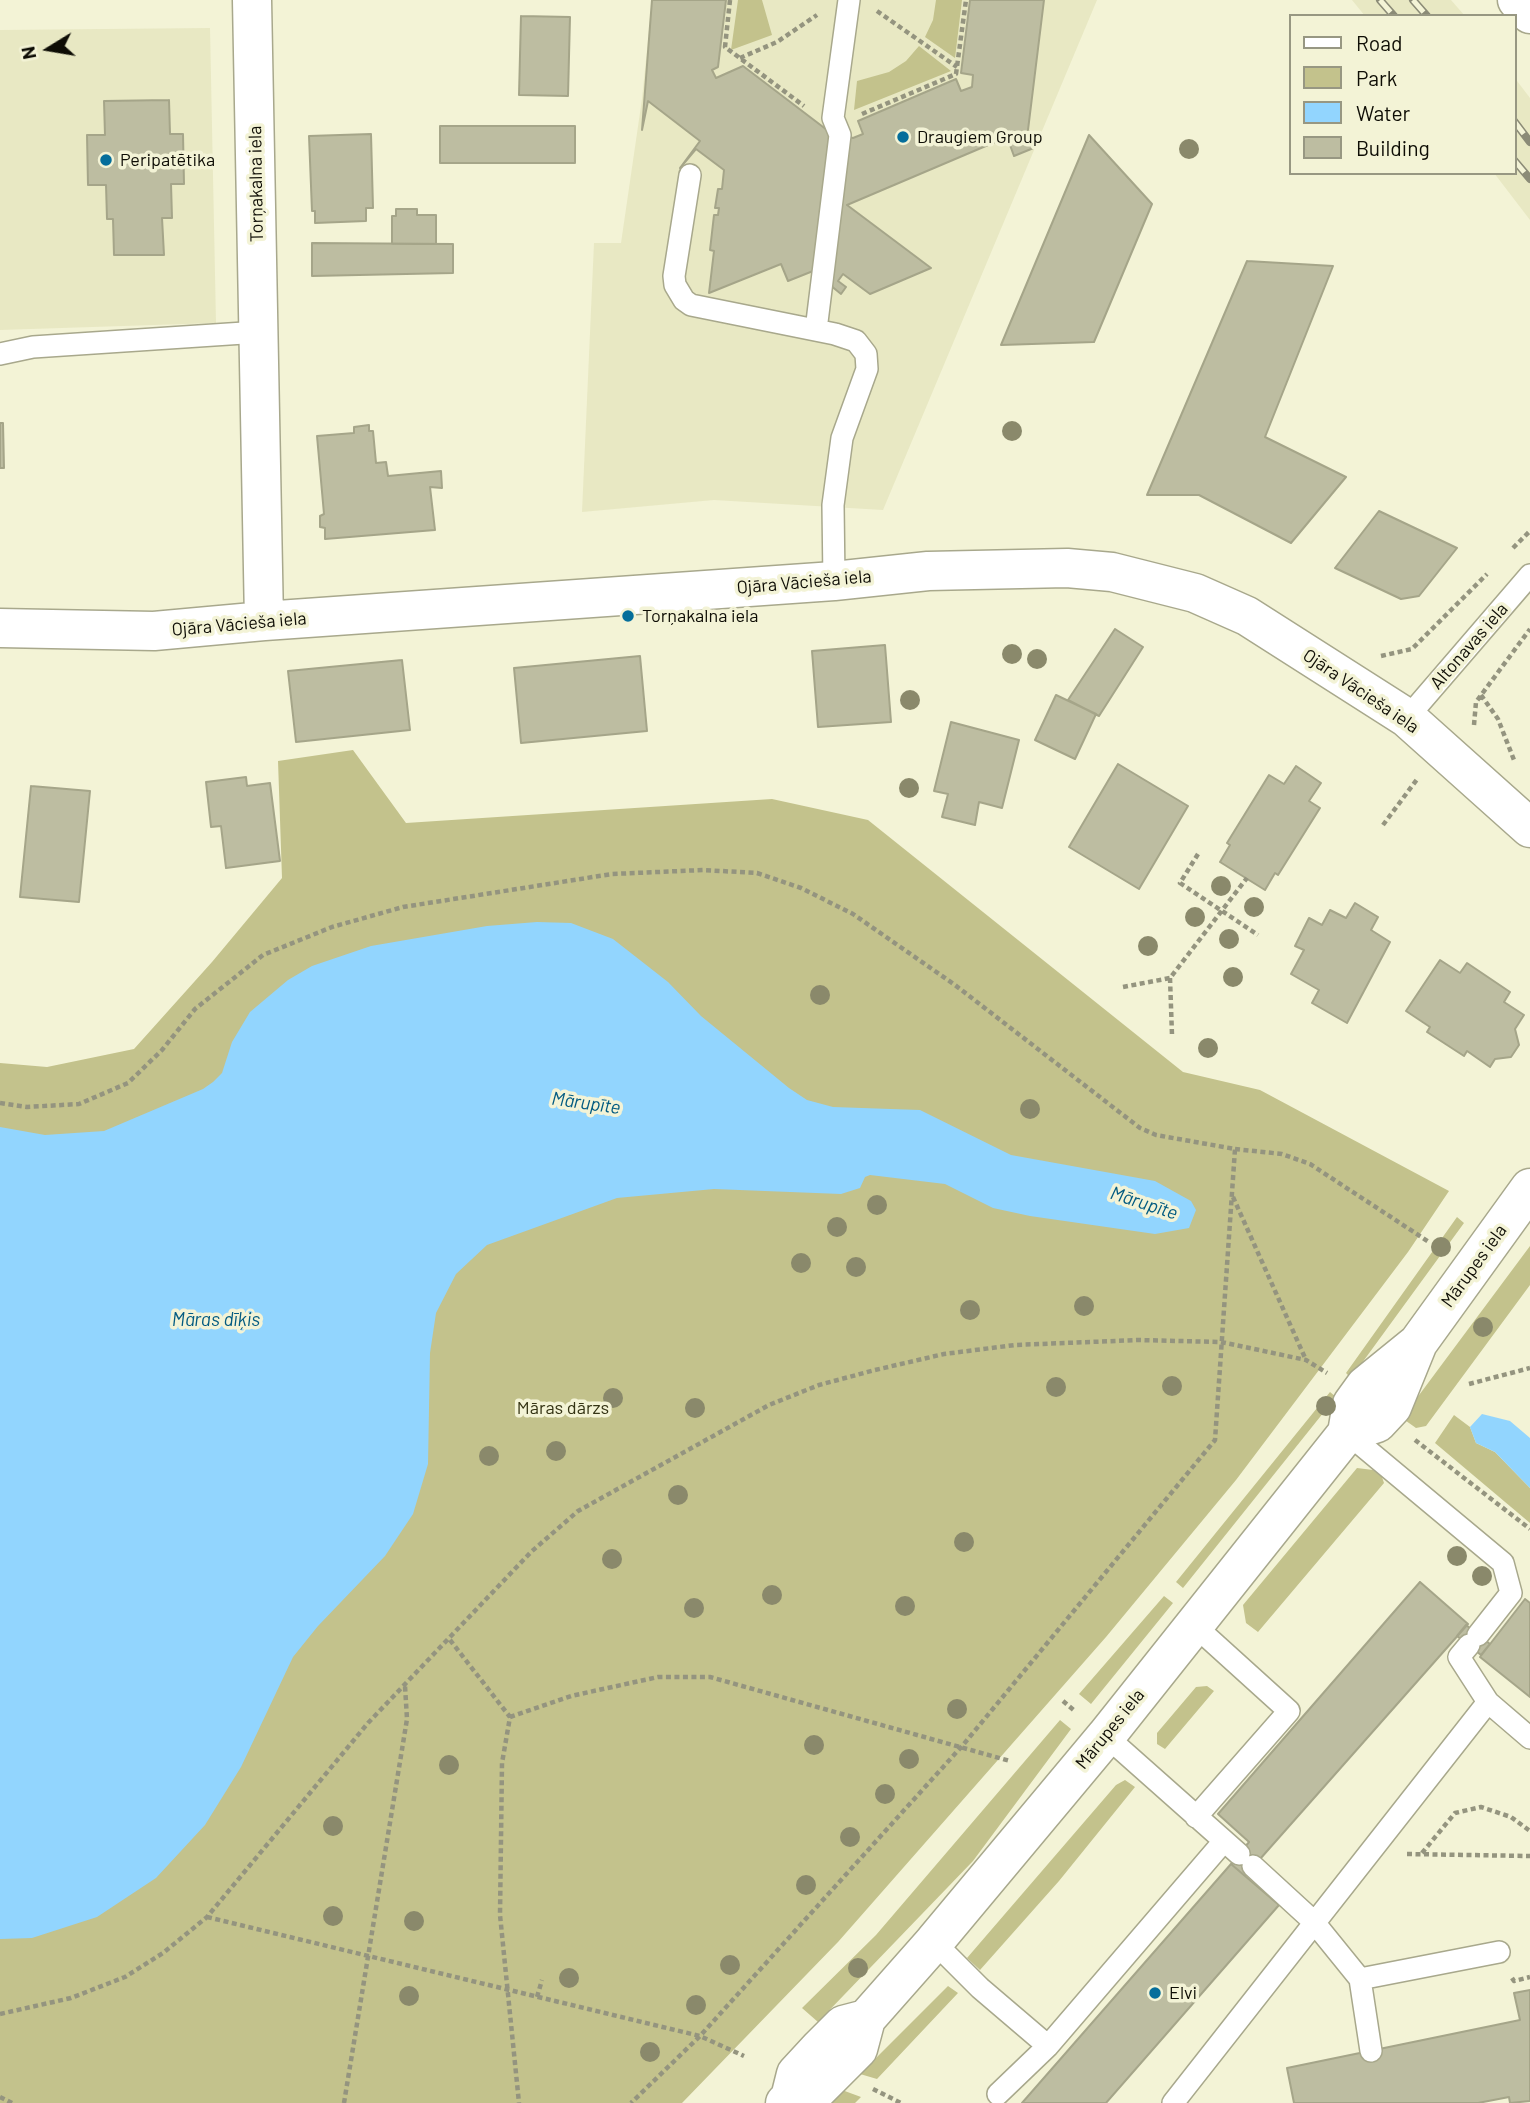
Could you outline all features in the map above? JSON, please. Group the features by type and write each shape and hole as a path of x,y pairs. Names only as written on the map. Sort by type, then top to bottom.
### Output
{"street":[{"name":"Torņakalna iela","path":"252,0 264,621"},
{"path":"1517,0 1530,14"},
{"name":"Ojāra Vācieša iela","path":"0,628 154,631 834,581 928,571 1067,568 1112,572 1195,593 1247,616 1408,718 1530,828"},
{"name":"Mārupes iela","path":"788,2101 796,2074 844,2025 866,2019 1106,1736 1347,1433 1352,1404 1358,1395 1418,1343 1530,1188"}],"lane":[{"path":"816,330 840,135 833,118 849,0"},
{"path":"690,175 674,276 679,294 691,305 816,330 856,341 866,354 867,369 842,438 833,505 834,581"},
{"path":"0,354 33,347 259,332"},
{"name":"Altonavas iela","path":"1408,718 1530,575"},
{"path":"1347,1433 1503,1563 1511,1592 1460,1657 1488,1702 1530,1738"},
{"path":"1194,1625 1289,1711 1196,1817"},
{"path":"1173,2103 1313,1921 1488,1702"},
{"path":"1106,1736 1313,1921 1360,1979 1371,2051"},
{"path":"998,2094 1239,1853"},
{"path":"934,1942 980,1988 1048,2046"},
{"path":"1360,1979 1499,1952"}],"path":[{"path":"739,58 777,42 828,7"},
{"path":"872,8 957,67"},
{"path":"1511,550 1530,531"},
{"path":"1417,644 1492,569"},
{"path":"1476,735 1474,718 1481,695 1530,629"},
{"path":"1481,695 1499,719 1518,771"},
{"path":"1383,825 1421,774"},
{"path":"1198,854 1180,883 1258,935"},
{"path":"0,1103 27,1107 79,1104 128,1083 162,1050 195,1009 263,955 332,927 403,907 612,873 703,870 757,873 801,888 853,914 955,985 1140,1128 1156,1135 1282,1154 1310,1164 1429,1242"},
{"path":"1171,1035 1170,978 1247,878"},
{"path":"1123,987 1170,978"},
{"path":"631,2103 700,2036 963,1745 1216,1440 1235,1149"},
{"path":"1232,1196 1307,1360"},
{"path":"0,2014 71,1998 125,1977 163,1954 207,1917 368,1723 531,1552 578,1511 769,1405 819,1385 944,1354 1015,1345 1139,1340 1221,1342 1307,1360 1333,1377"},
{"path":"1469,1384 1530,1368"},
{"path":"1421,1444 1530,1529"},
{"path":"450,1640 510,1717 502,1763 499,1915 519,2103"},
{"path":"510,1717 571,1696 657,1677 710,1677 963,1745 1010,1761"},
{"path":"344,2103 407,1719 405,1685"},
{"path":"1421,1854 1455,1813 1481,1807 1511,1817 1530,1831"},
{"path":"1368,1853 1530,1856"},
{"path":"207,1917 700,2036 744,2056"},
{"path":"537,1997 542,1980"},
{"path":"882,2094 901,2103"},
{"path":"0,2097 12,2103"}],"shaded area":[{"path":"652,0 1097,0 883,510 714,500 582,512 594,243 621,243 642,99"},
{"path":"1352,0 1451,0 1463,14 1363,14"},
{"name":"Peripatētika","path":"210,28 216,323 0,330 0,30"},
{"path":"1516,80 1530,98 1530,220 1496,175 1516,175"}],"green space":[{"path":"738,0 762,0 772,35 731,50"},
{"path":"936,0 962,0 955,58 925,37 933,20"},
{"path":"919,46 951,71 854,110 857,81 889,72 906,61"},
{"name":"Māras dārzs","path":"353,750 406,823 772,799 868,820 1183,1072 1260,1090 1449,1191 1408,1252 1236,1480 1106,1637 838,1942 682,2103 0,2103 0,1063 47,1067 134,1049 282,878 278,761"},
{"path":"1457,1217 1464,1223 1351,1378 1346,1373"},
{"path":"1530,1246 1530,1285 1426,1426 1416,1428 1402,1418"},
{"path":"1330,1392 1336,1397 1183,1588 1176,1582"},
{"path":"1454,1415 1470,1427 1476,1443 1495,1452 1530,1488 1530,1523 1435,1443"},
{"path":"1357,1468 1373,1470 1382,1477 1384,1483 1258,1632 1246,1623 1243,1605"},
{"path":"1164,1596 1173,1603 1091,1704 1079,1694"},
{"path":"1207,1686 1214,1691 1165,1749 1157,1744 1157,1733 1196,1687"},
{"path":"1060,1720 1071,1729 973,1861 818,2022 802,2008 876,1935"},
{"path":"1125,1780 1135,1787 1059,1881 980,1970 967,1958 1116,1785"},
{"path":"948,1986 958,1993 877,2079 860,2074"},
{"path":"842,2090 861,2097 855,2103 830,2103"}],"water":[{"name":"Māras dīķis","path":"537,922 571,923 613,939 668,982 701,1016 807,1100 833,1107 920,1110 1011,1155 1155,1181 1191,1201 1196,1210 1189,1228 1155,1234 1030,1216 993,1208 945,1184 870,1175 865,1177 860,1188 841,1194 714,1189 617,1198 487,1245 456,1274 436,1313 430,1353 428,1464 413,1514 385,1556 318,1626 293,1657 241,1767 205,1825 156,1878 97,1917 32,1938 0,1939 0,1127 45,1135 104,1131 203,1089 213,1082 222,1073 232,1042 250,1012 288,980 312,966 371,946 487,926"},
{"path":"1482,1414 1510,1421 1530,1438 1530,1488 1495,1452 1476,1443 1470,1427"}],"building":[{"path":"652,0 726,0 718,67 712,70 716,78 743,66 831,133 853,138 863,134 858,121 956,79 961,91 972,87 973,75 961,73 970,0 1044,0 1028,130 1036,147 1014,156 1007,137 847,205 931,268 870,294 843,274 838,281 846,287 841,294 813,271 788,281 781,264 709,293 714,251 710,250 714,215 718,215 719,208 715,208 718,189 722,189 724,170 696,149 680,168 700,141 648,101 642,130"},
{"path":"521,16 570,17 568,96 519,95"},
{"path":"169,100 170,134 183,134 184,184 171,184 172,218 162,218 164,255 114,255 113,219 107,219 106,185 88,185 87,135 105,135 104,101"},
{"path":"440,126 575,126 575,163 440,163"},
{"path":"371,134 373,208 366,208 366,221 315,223 315,211 312,211 309,136"},
{"path":"1089,135 1152,204 1094,342 1001,345"},
{"path":"396,209 417,209 417,215 436,215 436,244 392,244 392,216 396,216"},
{"path":"312,243 453,244 453,273 312,276"},
{"path":"1247,261 1333,266 1265,437 1346,477 1291,543 1199,495 1147,495"},
{"path":"0,423 3,423 4,468 0,468"},
{"path":"369,425 369,431 373,431 376,463 386,462 388,476 441,471 442,488 430,487 435,530 325,539 325,528 320,527 320,516 324,514 317,436 354,433 354,427"},
{"path":"1379,511 1457,548 1419,596 1401,599 1335,568"},
{"path":"1115,629 1143,647 1099,716 1068,700"},
{"path":"885,645 891,722 818,727 812,651"},
{"path":"640,656 647,731 521,743 514,668"},
{"path":"402,660 410,730 296,742 288,671"},
{"path":"1056,695 1096,714 1075,759 1035,740"},
{"path":"951,722 1019,740 1002,808 979,802 975,825 942,817 948,794 934,791"},
{"path":"1118,764 1188,806 1139,889 1069,847"},
{"path":"1296,766 1321,783 1309,801 1320,808 1278,875 1275,873 1265,890 1220,862 1230,845 1227,843 1269,775 1284,784"},
{"path":"246,777 247,786 270,783 280,861 226,868 221,826 211,827 206,782"},
{"path":"31,786 90,791 79,902 20,897"},
{"path":"1355,903 1378,917 1371,930 1390,942 1347,1023 1312,1003 1319,990 1291,974 1304,950 1295,946 1309,918 1322,925 1330,910 1346,918"},
{"path":"1440,960 1460,973 1467,963 1510,992 1504,1002 1524,1015 1515,1029 1519,1045 1511,1057 1495,1059 1490,1067 1467,1051 1464,1056 1427,1032 1430,1027 1406,1011"},
{"path":"1420,1582 1468,1624 1245,1876 1231,1864 1249,1842 1218,1814"},
{"path":"1525,1599 1530,1603 1530,1697 1480,1657"},
{"path":"1466,1625 1490,1644 1481,1655 1457,1636"},
{"path":"1231,1864 1279,1905 1106,2103 1022,2103"},
{"path":"1530,1990 1530,2101 1510,2103 1509,2097 1478,2103 1294,2103 1287,2068 1520,2020 1514,1993"}],"railway":[{"path":"1380,0 1392,14"},
{"path":"1413,0 1425,14"},
{"path":"1516,124 1530,142"},
{"path":"1516,162 1530,179"}],"place":[{"name":"Draugiem Group","path":"903,137"},
{"name":"Peripatētika","path":"106,160"},
{"name":"Torņakalna iela","path":"628,616"},
{"name":"Elvi","path":"1155,1993"}],"water label":[{"name":"Mārupīte","path":"586,1103"},
{"name":"Mārupīte","path":"1144,1203"}]}
